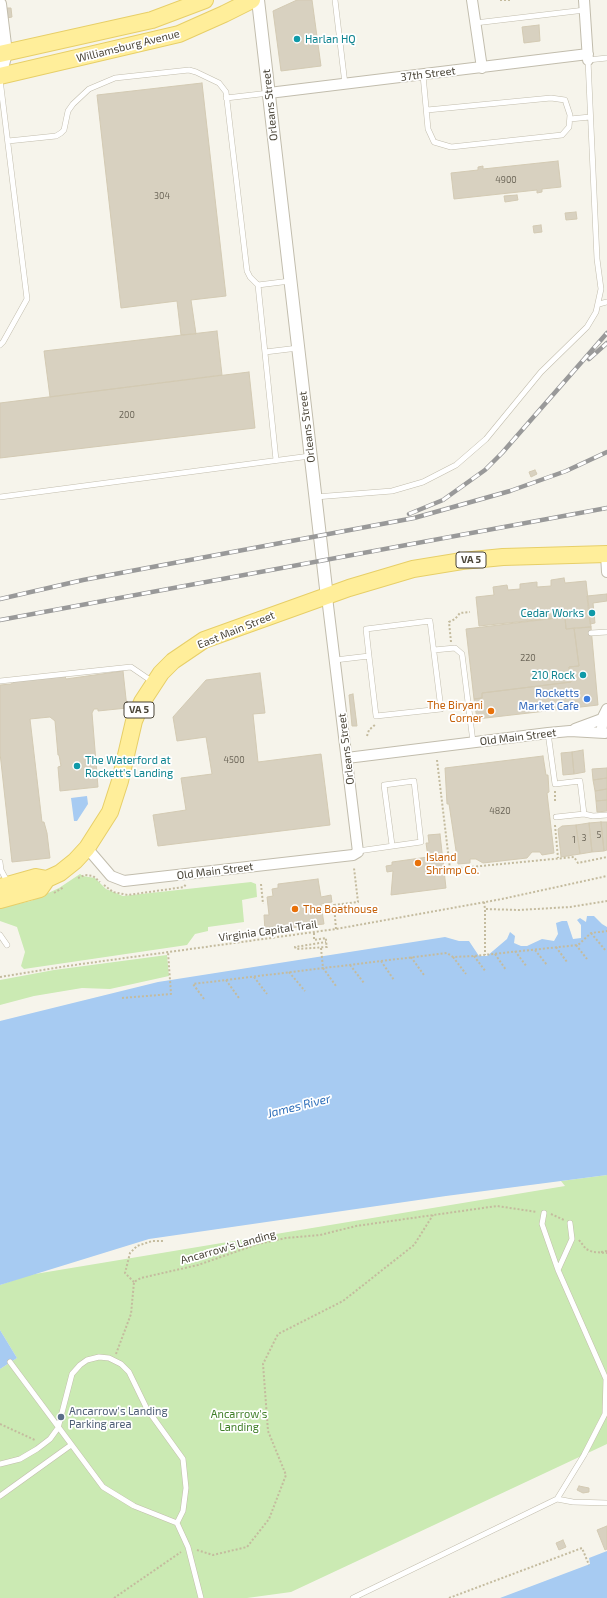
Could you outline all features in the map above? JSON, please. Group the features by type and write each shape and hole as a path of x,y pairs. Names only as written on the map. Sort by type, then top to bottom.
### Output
{"main road":[{"name":"Williamsburg Avenue","path":"3,54 152,20 205,0"},
{"name":"Williamsburg Avenue","path":"0,77 179,34 252,0"},
{"name":"East Main Street","path":"0,900 40,889 47,879 60,873 87,848 110,812 120,781 134,721 142,702 154,683 173,661 204,640 413,569 462,561 503,557 606,554"},
{"name":"East Main Street","path":"4,886 36,877 47,879"}],"street":[{"name":"Orleans Street","path":"258,0 357,852"},
{"path":"472,0 482,68"},
{"path":"584,0 588,57"},
{"path":"0,4 3,54 0,77"},
{"name":"37th Street","path":"269,93 588,57"},
{"path":"606,554 607,572"},
{"path":"602,719 607,709"},
{"name":"Old Main Street","path":"347,758 548,732 570,731 606,734 602,719 570,731"},
{"name":"Old Main Street","path":"87,848 111,876 124,882 357,852"}],"lane":[{"path":"335,0 344,84"},
{"path":"476,23 585,10"},
{"path":"315,497 392,491 423,482 456,465 486,439 541,372 562,350 579,336 596,312 599,304 601,289 596,259 588,57 607,58"},
{"path":"8,141 56,136 64,130 68,111 72,104 89,90 115,78 180,71 196,72 220,83 226,92 247,271 250,277 258,285 276,460"},
{"path":"424,75 428,129 434,142 451,147 562,135 569,127 570,118 565,100 551,98 427,110"},
{"path":"0,77 27,300 0,345"},
{"path":"226,98 269,93"},
{"path":"570,118 590,116"},
{"path":"258,285 290,281"},
{"path":"599,304 607,302"},
{"path":"265,352 298,348"},
{"path":"0,497 310,456"},
{"path":"430,622 441,709 376,716 369,656 366,629 430,622"},
{"path":"591,633 607,632"},
{"path":"434,650 451,649 459,651 462,654 474,742"},
{"path":"335,660 369,656"},
{"path":"0,681 131,667 154,683"},
{"path":"548,732 555,784 580,782 584,814"},
{"path":"357,852 392,845 421,842 414,781 384,784 392,845"},
{"path":"555,820 584,814 593,816 607,815"},
{"path":"0,862 4,886"},
{"path":"0,935 7,945"},
{"path":"353,1598 557,1499 584,1455 605,1414 606,1379 558,1270 542,1224 544,1213"},
{"path":"558,1270 572,1239 570,1223"},
{"path":"0,1464 20,1459 44,1444 58,1428 72,1374 80,1365 87,1360 99,1357 114,1361 129,1372 147,1408 183,1459 186,1488 183,1511 177,1523"},
{"path":"10,1362 103,1487 134,1506 177,1523 188,1548 201,1598"},
{"path":"0,1496 71,1445"},
{"path":"557,1499 573,1502 607,1503"}],"path":[{"path":"500,0 511,0"},
{"path":"451,649 449,622 455,619 460,613 470,612"},
{"path":"367,736 369,730 376,724"},
{"path":"437,760 450,869 574,857 578,862 607,856"},
{"path":"555,791 555,802"},
{"path":"555,820 558,858"},
{"path":"336,929 334,905 358,902 354,868"},
{"name":"Virginia Capital Trail","path":"0,977 67,966 314,933 484,902 607,876"},
{"path":"261,884 263,904"},
{"path":"485,910 549,909 607,901"},
{"path":"484,902 485,954"},
{"path":"453,957 578,945 591,933 607,931"},
{"path":"314,933 314,940 326,938 327,947 296,949 295,946 326,942"},
{"path":"591,933 606,952"},
{"path":"576,945 588,959"},
{"path":"556,947 567,962"},
{"path":"321,948 323,968 336,986"},
{"path":"535,949 546,965"},
{"path":"515,951 527,967"},
{"path":"122,998 171,994 168,952"},
{"path":"204,999 193,984 447,953 453,957 466,974"},
{"path":"495,954 506,970"},
{"path":"474,956 486,972"},
{"path":"411,957 424,975"},
{"path":"381,961 394,980"},
{"path":"350,965 364,983"},
{"path":"290,972 305,991"},
{"path":"254,976 267,994"},
{"path":"226,980 239,998"},
{"name":"Ancarrow’s Landing","path":"134,1282 141,1278 198,1265 258,1244 497,1206 556,1215 570,1223"},
{"path":"114,1598 121,1595 164,1562 188,1548 213,1555 247,1547 269,1519 286,1475 268,1431 263,1364 278,1334 343,1301 414,1245 433,1215"},
{"path":"570,1223 586,1249 593,1252 607,1252"},
{"path":"114,1361 130,1314 134,1282 125,1273 130,1253 137,1246 152,1241 164,1241"},
{"path":"0,1424 44,1444"},
{"path":"449,1598 582,1548 589,1565"}],"green space":[{"path":"80,874 95,878 106,889 123,896 251,882 256,884 257,897 242,900 244,922 208,927 208,931 195,934 187,945 24,969 21,966 25,952 17,927 0,921 0,908 31,901 59,888"},
{"path":"167,955 169,976 110,989 82,988 34,996 0,1005 0,980 54,970"},
{"name":"Ancarrow's Landing","path":"607,1175 607,1444 291,1592 247,1598 0,1598 0,1369 17,1358 0,1330 0,1285 29,1275 565,1186 561,1181"}],"water":[{"path":"87,796 88,804 77,821 74,821 71,798"},
{"name":"James River","path":"587,916 594,916 607,927 607,1175 446,1196 149,1239 0,1285 0,1021 158,982 445,937 459,941 469,941 479,956 487,956 507,939 510,932 515,936 514,943 521,946 527,946 542,939 554,941 558,934 556,923 562,921 567,921 573,939 581,938 581,925 577,920 580,918 586,922"},
{"path":"0,1330 17,1358 0,1369"},
{"path":"607,1551 607,1598 500,1598 590,1564 589,1558"}],"building":[{"name":"Harlan HQ","path":"297,0 312,0 321,66 281,71 273,11"},
{"path":"6,8 11,8 12,17 7,18"},
{"path":"539,25 540,41 524,43 522,27"},
{"path":"202,83 226,296 191,300 196,334 181,335 177,301 121,308 97,95"},
{"path":"558,161 561,187 542,189 542,192 537,193 537,190 454,199 451,173 478,170 478,167 483,166 483,169"},
{"path":"517,195 518,200 505,202 504,196"},
{"path":"576,212 577,219 566,220 565,213"},
{"path":"541,225 542,232 534,233 533,226"},
{"path":"217,331 222,375 50,397 44,351"},
{"path":"249,372 255,428 0,458 0,403"},
{"path":"535,470 537,474 531,477 529,472"},
{"path":"564,578 565,583 586,581 591,627 566,629 565,617 479,626 476,597 494,595 493,587 507,585 508,590 520,589 520,584 537,582 537,587 551,586 551,580"},
{"name":"Cedar Works","path":"607,594 607,601 593,603 595,623 590,624 587,596"},
{"path":"565,617 566,629 574,628 579,666 569,667 571,682 482,693 482,698 474,699 466,629"},
{"name":"210 Rock","path":"591,627 598,705 477,719 474,699 482,698 482,693 571,682 569,667 579,666 574,628"},
{"name":"The Waterford at Rockett's Landing","path":"123,671 127,708 98,711 98,709 94,709 92,713 98,787 60,791 58,767 61,766 58,755 55,721 50,717 30,719 42,822 44,822 47,833 50,858 12,862 0,753 0,685 11,684 16,681 65,676 66,679"},
{"path":"260,673 265,713 253,714 258,762 321,754 330,825 158,846 153,815 186,810 181,778 212,774 206,737 177,741 173,717 206,680"},
{"path":"353,694 357,726 352,726 349,695"},
{"path":"583,750 585,772 574,774 572,752"},
{"path":"572,752 574,774 563,775 561,753"},
{"path":"543,756 546,775 548,775 549,792 547,793 554,853 542,855 540,852 532,852 527,858 483,863 476,859 470,859 470,863 458,864 449,804 447,804 445,768"},
{"path":"607,768 607,778 593,780 592,769"},
{"path":"607,778 607,789 595,791 593,780"},
{"path":"607,789 607,800 596,801 595,791"},
{"path":"607,800 607,811 597,812 596,801"},
{"path":"601,822 604,851 592,852 589,823"},
{"path":"601,822 607,822 607,850 604,851"},
{"path":"589,823 592,852 580,854 576,825"},
{"path":"576,825 580,854 561,857 558,829 562,826"},
{"name":"Island Shrimp Co.","path":"440,834 446,888 391,895 393,871 387,872 386,866 392,865 392,862 428,857 426,843 429,843 428,835"},
{"name":"The Boathouse","path":"318,879 321,897 331,895 332,902 321,904 324,924 265,931 264,915 269,915 267,897 273,896 272,889 278,888 278,884"},
{"path":"579,1486 589,1488 589,1492 583,1493 577,1490"},
{"path":"607,1526 607,1549 605,1550 597,1530"},
{"path":"563,1540 566,1547 559,1550 556,1543"}],"railway":[{"path":"409,514 443,500 485,470 502,453 607,333"},
{"path":"589,359 607,343"},
{"path":"0,599 83,580 414,518 510,491 566,471 607,452"},
{"path":"0,620 607,508"}],"place":[{"name":"Harlan HQ","path":"297,39"},
{"name":"Cedar Works","path":"592,613"},
{"name":"210 Rock","path":"583,675"},
{"name":"Rocketts Market Cafe","path":"587,699"},
{"name":"The Biryani Corner","path":"491,711"},
{"name":"The Waterford at Rockett's Landing","path":"77,766"},
{"name":"Island Shrimp Co.","path":"418,863"},
{"name":"The Boathouse","path":"295,909"},
{"name":"Ancarrow's Landing Parking area","path":"61,1417"}]}
